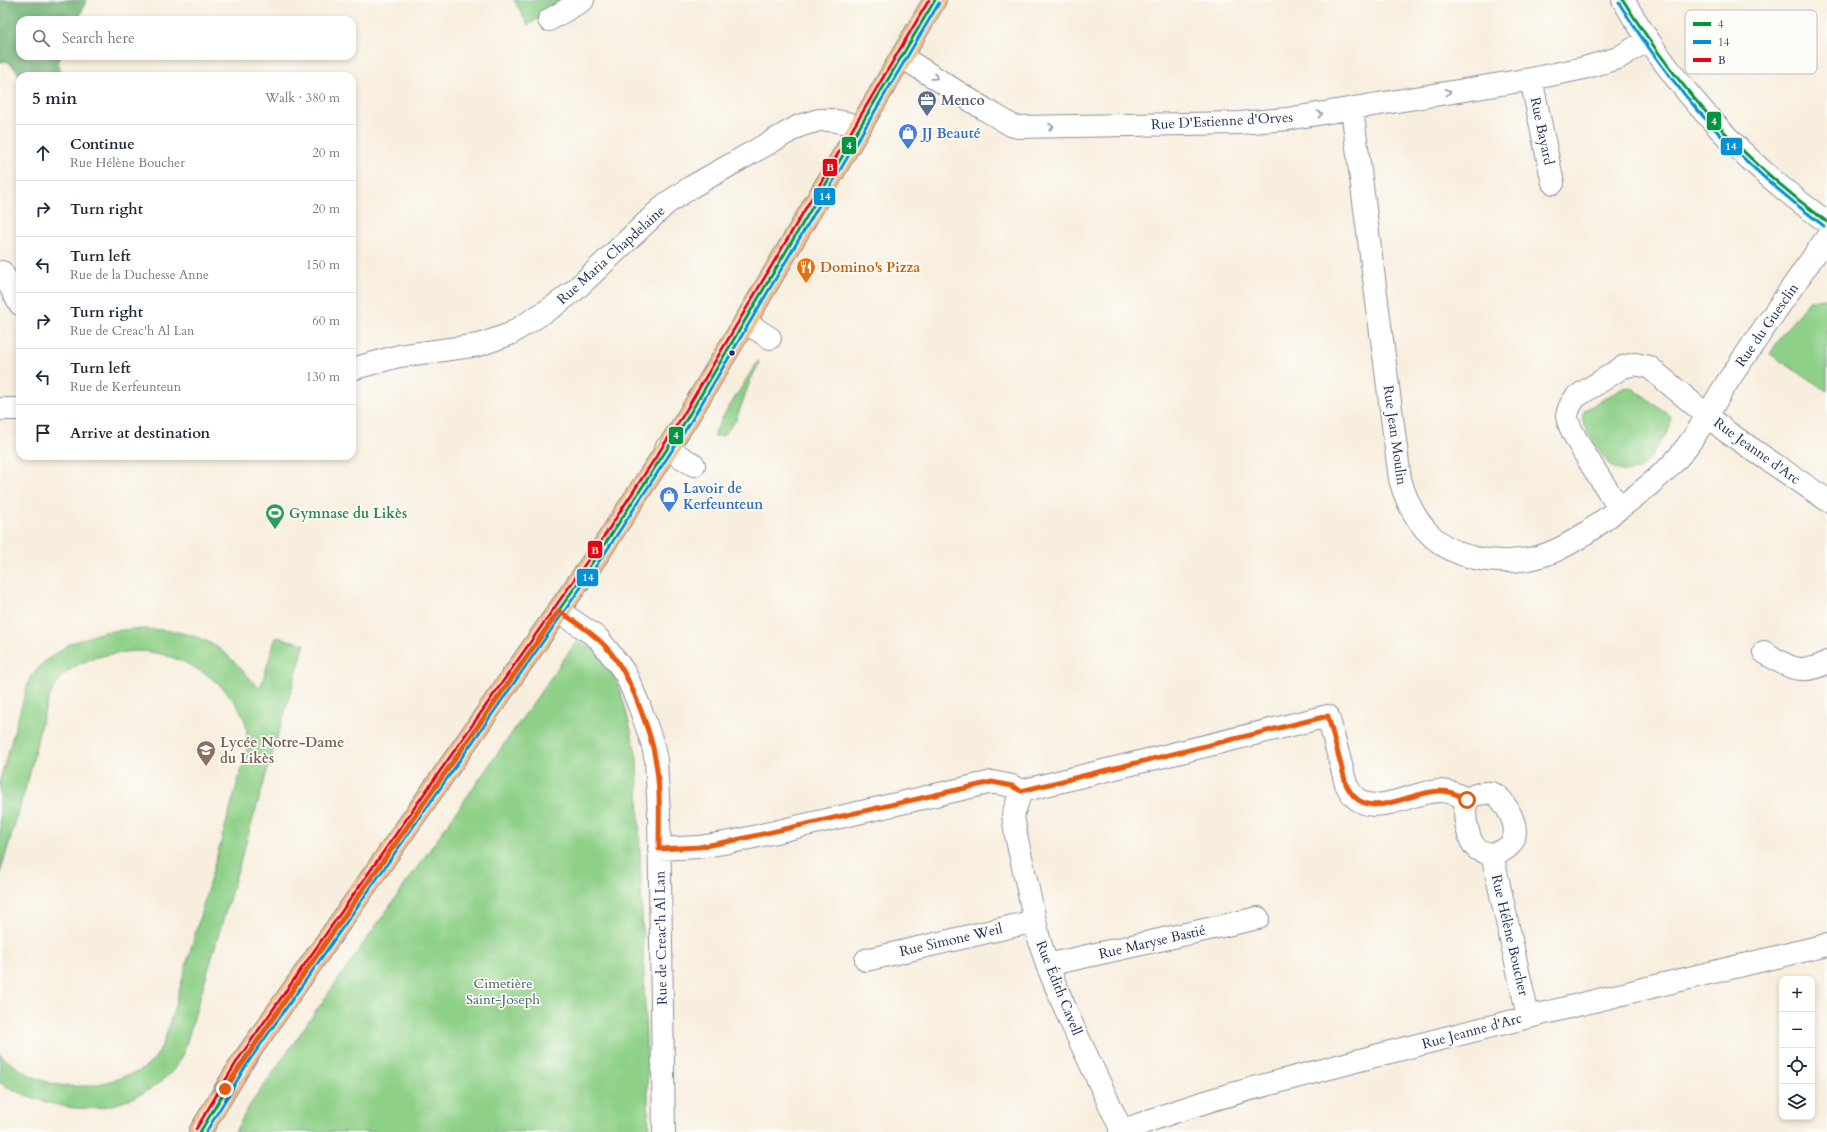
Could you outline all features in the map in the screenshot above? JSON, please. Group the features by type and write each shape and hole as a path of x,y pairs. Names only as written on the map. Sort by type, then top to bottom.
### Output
{"main road":[{"path":"200,1132 240,1065 559,611 686,420 746,322 935,0"}],"street":[{"path":"549,20 583,0"},
{"path":"1623,0 1648,40 1689,94 1735,145 1786,190 1827,222"},
{"name":"Rue D'Estienne d'Orves","path":"902,57 991,113 1011,125 1018,127 1240,123 1287,119 1531,78 1608,61 1629,52 1648,40"},
{"name":"Rue Bayard","path":"1531,78 1553,183"},
{"name":"Rue Jean Moulin","path":"1352,108 1400,480 1409,505 1422,526 1436,541 1467,556 1487,560 1528,560 1562,549 1584,536 1620,508 1676,460 1708,414"},
{"name":"Rue Maria Chapdelaine","path":"356,368 368,363 399,356 479,345 510,334 548,310 574,291 667,203 699,182 799,126 819,120 831,120 847,123 858,129"},
{"name":"Rue du Guesclin","path":"1708,414 1732,375 1827,237"},
{"path":"2,272 16,297"},
{"path":"746,322 770,338"},
{"name":"Rue Jeanne d'Arc","path":"1620,508 1569,424 1567,417 1571,402 1576,397 1623,367 1636,364 1649,366 1708,414 1727,432 1827,500"},
{"path":"0,409 16,409"},
{"path":"666,448 694,465"},
{"name":"Rue de Creac'h Al Lan","path":"559,611 590,632 606,646 623,671 632,689 652,742 656,760 658,789 664,1132"},
{"path":"1764,652 1781,663 1794,668 1818,668 1827,662"},
{"path":"659,849 699,847 736,840 992,782 1012,786 1021,791 1328,716 1346,784 1350,793 1356,800 1370,805 1440,791 1456,794 1467,800"},
{"name":"Rue Édith Cavell","path":"1021,791 1014,815 1035,921 1047,965 1070,1020 1121,1132"},
{"path":"1492,793 1503,802 1514,823 1513,840 1508,848 1501,852 1492,854 1477,848 1471,839 1465,817 1465,808 1467,800 1473,795 1492,793"},
{"name":"Rue Hélène Boucher","path":"1492,854 1528,1016"},
{"name":"Rue Maryse Bastié","path":"1047,965 1258,918"},
{"name":"Rue Simone Weil","path":"866,960 1035,921"},
{"name":"Rue Jeanne d'Arc","path":"1121,1132 1173,1112 1257,1088 1528,1016 1827,945"}],"green space":[{"path":"0,0 86,0 80,16 16,16 16,60 58,60 60,72 17,72 7,61 0,62"},
{"path":"514,0 569,0 528,25"},
{"path":"1827,299 1827,391 1770,354 1783,333 1810,300"},
{"path":"758,361 759,363 750,381 736,420 723,436 713,436 724,415"},
{"path":"1631,387 1670,415 1671,419 1666,435 1645,464 1636,470 1624,471 1616,469 1604,458 1586,430 1583,423 1583,416 1585,410 1623,388"},
{"path":"133,629 177,632 209,642 240,667 260,689 276,637 305,644 184,1051 179,1062 175,1068 159,1083 140,1095 108,1106 86,1109 73,1108 60,1106 34,1098 0,1083 0,1054 30,1075 43,1081 70,1086 83,1086 111,1081 140,1071 153,1060 164,1040 174,1009 247,749 247,731 245,722 235,702 215,681 190,665 163,655 139,651 94,658 76,666 60,679 54,688 44,713 28,780 0,873 0,780 30,677 45,661 71,643 103,632"},
{"name":"Cimetière Saint-Joseph","path":"578,639 603,658 615,677 624,704 637,757 649,1132 235,1132 250,1105"}],"transit line":[{"name":"B","path":"196,1129 239,1058 597,547 682,417 929,0"},
{"name":"4","path":"200,1132 243,1061 601,550 686,420 935,0"},
{"name":"4","path":"1623,0 1667,64 1714,121 1767,173 1827,222"},
{"name":"14","path":"206,1132 247,1064 605,553 690,423 939,3"},
{"name":"14","path":"1619,3 1663,67 1686,97 1711,125 1764,177 1824,226"}],"place":[{"name":"Menco","path":"927,117"},
{"name":"JJ Beauté","path":"908,150"},
{"name":"Domino's Pizza","path":"806,284"},
{"name":"Lavoir de Kerfeunteun","path":"669,513"},
{"name":"Gymnase du Likès","path":"275,530"},
{"name":"Lycée Notre-Dame du Likès","path":"206,767"}],"route":[{"path":"225,1089 350,906 478,728 559,611 590,632 606,646 626,675 639,705 652,742 656,760 658,775 659,849 699,847 736,840 992,782 1012,786 1021,791 1328,716 1346,784 1350,793 1356,800 1363,804 1378,805 1433,791 1446,791 1467,800"}]}
